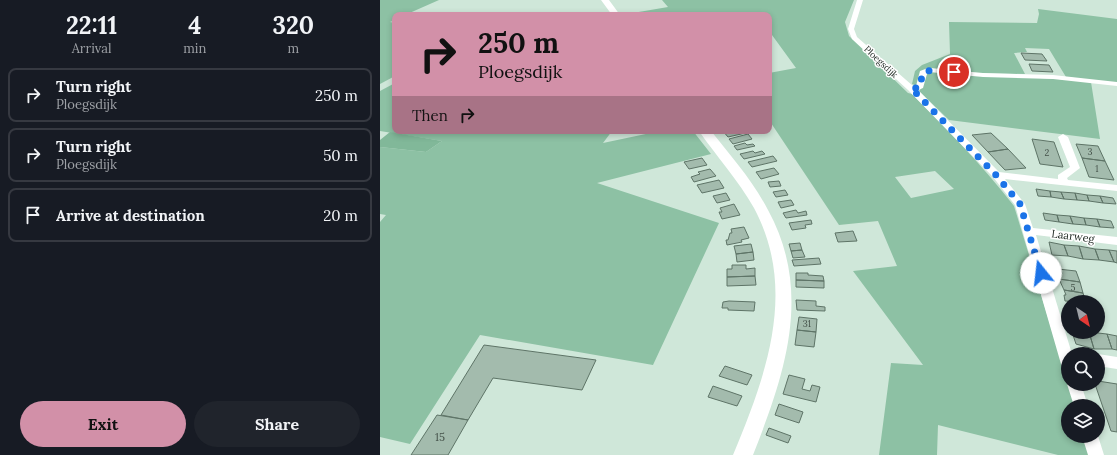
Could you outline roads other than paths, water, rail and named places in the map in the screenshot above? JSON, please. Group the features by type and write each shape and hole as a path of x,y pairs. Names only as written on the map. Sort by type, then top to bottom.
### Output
{"street":[{"path":"605,0 614,12"},
{"name":"Ploegsdijk","path":"860,0 851,29 853,36 911,88 996,175 1020,204 1063,347"},
{"path":"911,88 919,88 923,73 931,70 983,75 1053,77 1117,84"},
{"path":"707,134 746,185 767,221 778,255 783,284 784,314 780,349 764,405 743,455"},
{"path":"1063,137 1075,168 1062,177 1064,182"},
{"path":"996,175 1117,188"},
{"name":"Laarweg","path":"1029,231 1117,241"},
{"path":"1105,361 1117,362"},
{"path":"1092,443 1096,455"}]}
